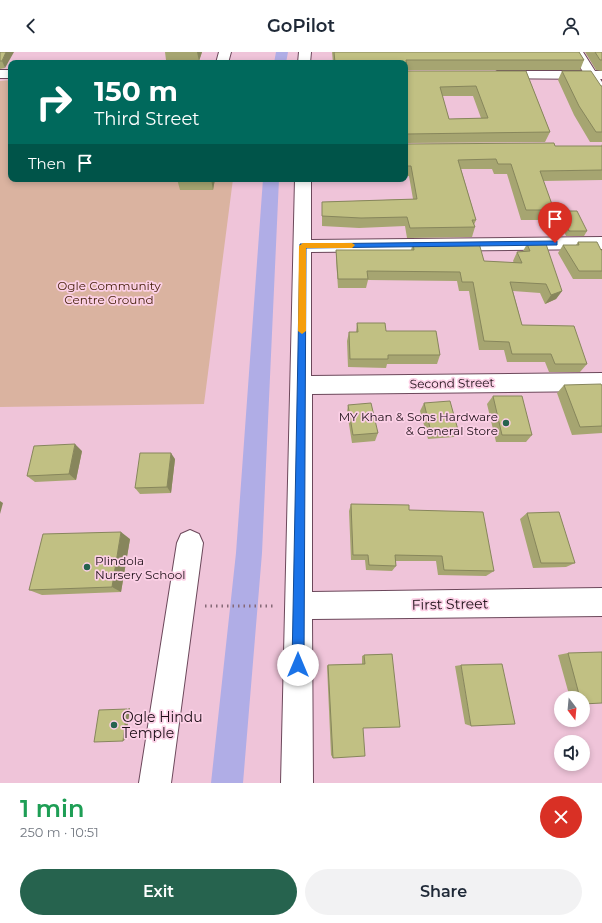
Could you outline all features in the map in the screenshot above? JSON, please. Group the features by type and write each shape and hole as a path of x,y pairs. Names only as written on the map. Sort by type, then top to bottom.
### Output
{"street":[{"path":"577,52 597,75 602,92"},
{"path":"483,75 597,75"},
{"path":"298,783 303,182"},
{"path":"303,246 602,243"},
{"name":"Second Street","path":"301,385 602,382"},
{"path":"155,783 190,543"},
{"name":"First Street","path":"299,606 602,602"}],"path":[{"path":"180,606 299,606"}],"green space":[{"name":"Ogle Community Centre Ground","path":"8,80 8,182 233,182 204,404 0,407 0,81"}],"building":[{"path":"0,52 6,52 2,61 0,61"},
{"path":"334,52 579,52 584,60 335,60"},
{"path":"595,52 602,52 602,60 600,60"},
{"path":"408,71 526,71 550,132 408,134","holes":["476,86 488,118 449,119 440,87"]},
{"path":"562,71 591,71 602,86 602,132 596,132 579,106"},
{"path":"554,143 555,146 602,146 602,170 540,171 554,210 526,210 511,164 498,164 496,159 458,160 476,220 472,220 475,227 410,228 407,217 361,218 322,216 322,202 417,199 411,166 408,166 408,144"},
{"path":"559,211 577,211 587,231 569,231"},
{"path":"578,242 597,242 602,250 602,271 579,271 563,245 579,245"},
{"path":"413,243 479,243 484,261 522,263 517,252 530,251 527,244 546,244 562,291 551,295 546,284 510,282 522,325 574,326 587,364 555,364 551,354 512,354 509,342 484,341 473,282 462,282 460,272 367,271 368,279 338,279 336,250 414,250"},
{"path":"357,323 385,323 386,331 436,331 440,355 388,355 388,359 350,359 349,332 358,332"},
{"path":"601,384 602,426 580,427 564,385"},
{"path":"493,396 522,396 532,435 502,435"},
{"path":"450,401 458,430 431,432 424,403"},
{"path":"371,403 378,433 353,435 348,405"},
{"path":"75,444 69,474 27,476 34,446"},
{"path":"140,453 171,453 167,487 135,488"},
{"path":"351,504 409,505 409,510 483,512 494,571 444,570 442,556 395,555 396,566 369,565 368,555 353,555"},
{"path":"559,512 575,563 541,563 527,513"},
{"name":"Plindola Nursery School","path":"121,532 112,587 29,590 43,534"},
{"path":"602,652 602,703 590,704 590,691 578,691 568,653"},
{"path":"392,654 400,727 363,728 365,756 333,758 328,665 365,664 364,655"},
{"path":"502,664 515,724 471,726 461,665"},
{"name":"Ogle Hindu Temple","path":"127,709 123,741 94,742 99,710"}],"waterway":[{"path":"281,60 282,52"},
{"path":"227,783 249,553 271,182"}],"slow traffic":[{"path":"302,331 303,246 352,245"}],"place":[{"name":"MY Khan & Sons Hardware & General Store","path":"506,423"},
{"name":"Plindola Nursery School","path":"87,567"},
{"name":"Ogle Hindu Temple","path":"114,725"}],"route":[{"path":"298,665 303,246 555,243"}]}
